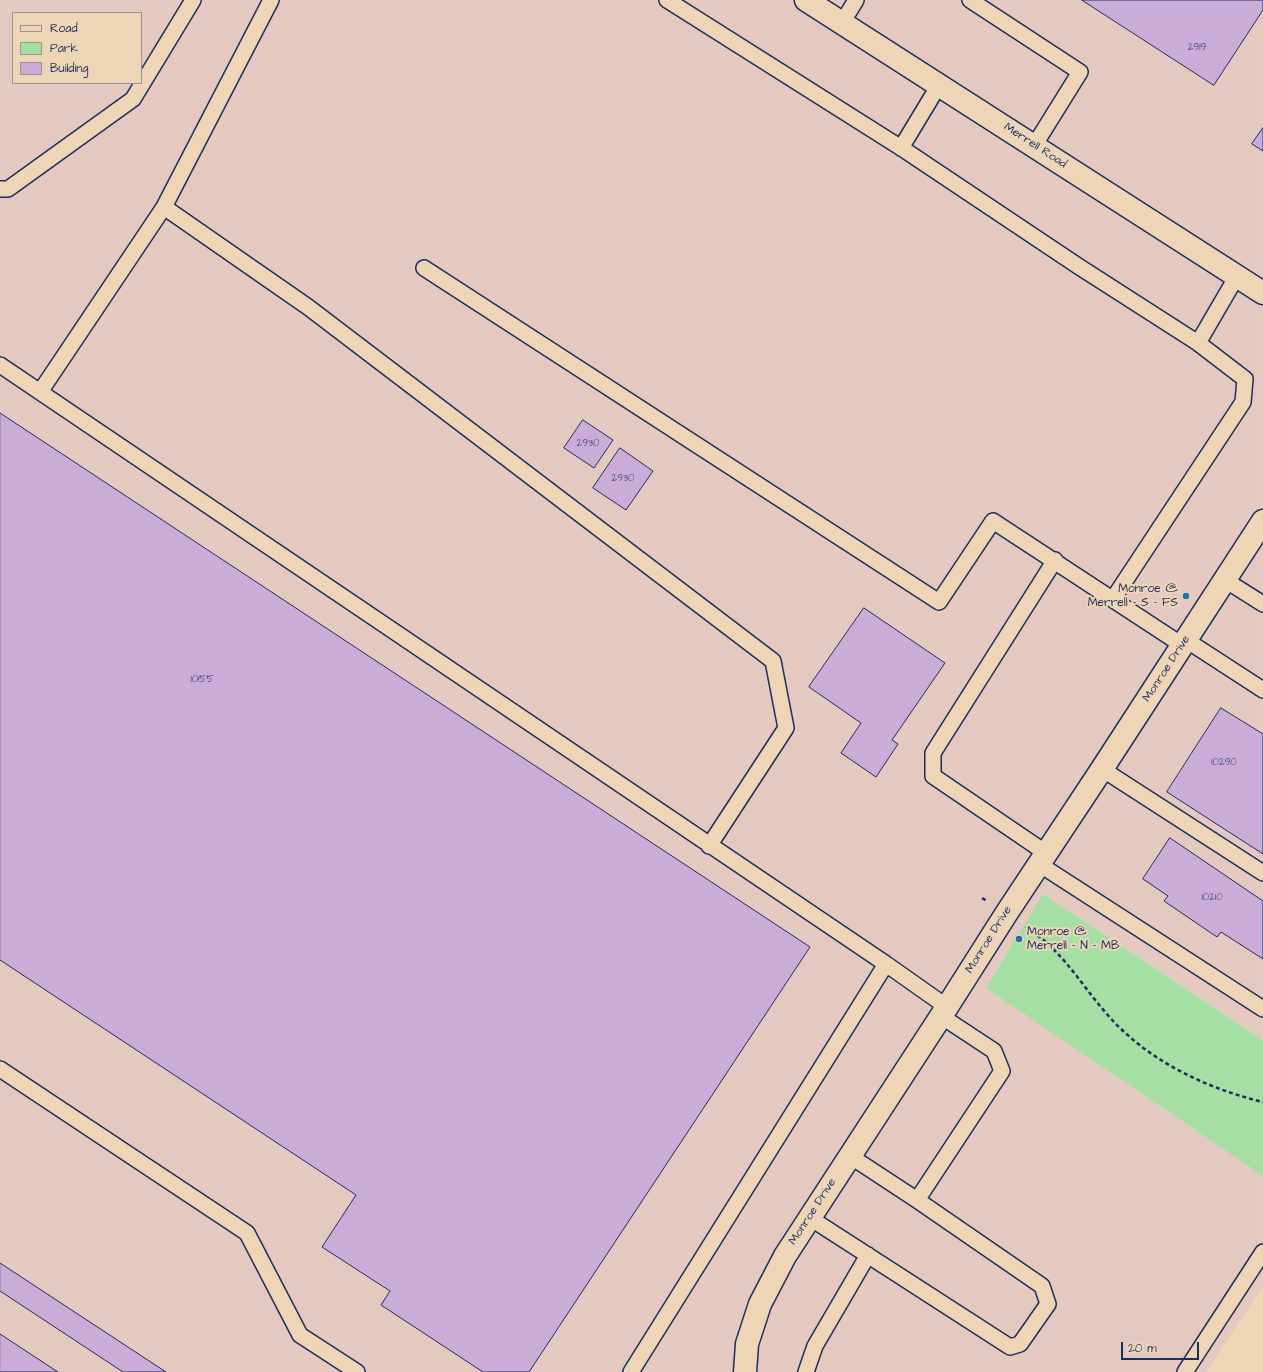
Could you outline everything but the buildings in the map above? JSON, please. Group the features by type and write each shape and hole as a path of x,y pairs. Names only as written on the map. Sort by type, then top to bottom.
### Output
{"street":[{"name":"Merrell Road","path":"806,0 1263,293"},
{"name":"Monroe Drive","path":"745,1372 747,1344 760,1304 785,1256 1263,521"}],"lane":[{"path":"0,189 8,189 133,99 193,0"},
{"path":"40,392 164,207 271,0"},
{"path":"667,0 901,148 1078,266 1198,343 1245,379 1243,402 1113,599"},
{"path":"842,23 856,0"},
{"path":"970,0 1080,72 1034,146"},
{"path":"901,148 939,85"},
{"path":"164,207 308,307 773,661 786,728 709,846"},
{"path":"424,268 939,602 993,521 1113,599 1263,690"},
{"path":"1198,343 1237,276"},
{"path":"0,365 709,846 886,964 994,1051 1002,1071 917,1200"},
{"path":"1055,560 933,753 933,776 1043,859 1263,1010"},
{"path":"1225,580 1263,604"},
{"path":"1102,769 1263,873"},
{"path":"631,1372 886,964"},
{"path":"0,1069 247,1234 300,1335 357,1372"},
{"path":"810,1218 1010,1347 1020,1344 1048,1304 1042,1286 850,1156"},
{"path":"1185,1372 1263,1252"},
{"path":"806,1372 815,1346 868,1255"}],"path":[{"path":"1006,914 1034,932 1056,951 1074,971 1090,994 1108,1015 1127,1034 1151,1053 1178,1070 1210,1085 1240,1096 1263,1102"}],"shaded area":[{"path":"0,0 1263,0 1263,1040 1043,894 986,988 1263,1176 1263,1286 1206,1372 0,1372"}],"green space":[{"path":"1043,894 1263,1040 1263,1176 986,988"}],"place":[{"name":"Monroe @ Merrell - S - FS","path":"1186,596"},
{"name":"Monroe @ Merrell - N - MB","path":"1019,939"}]}
